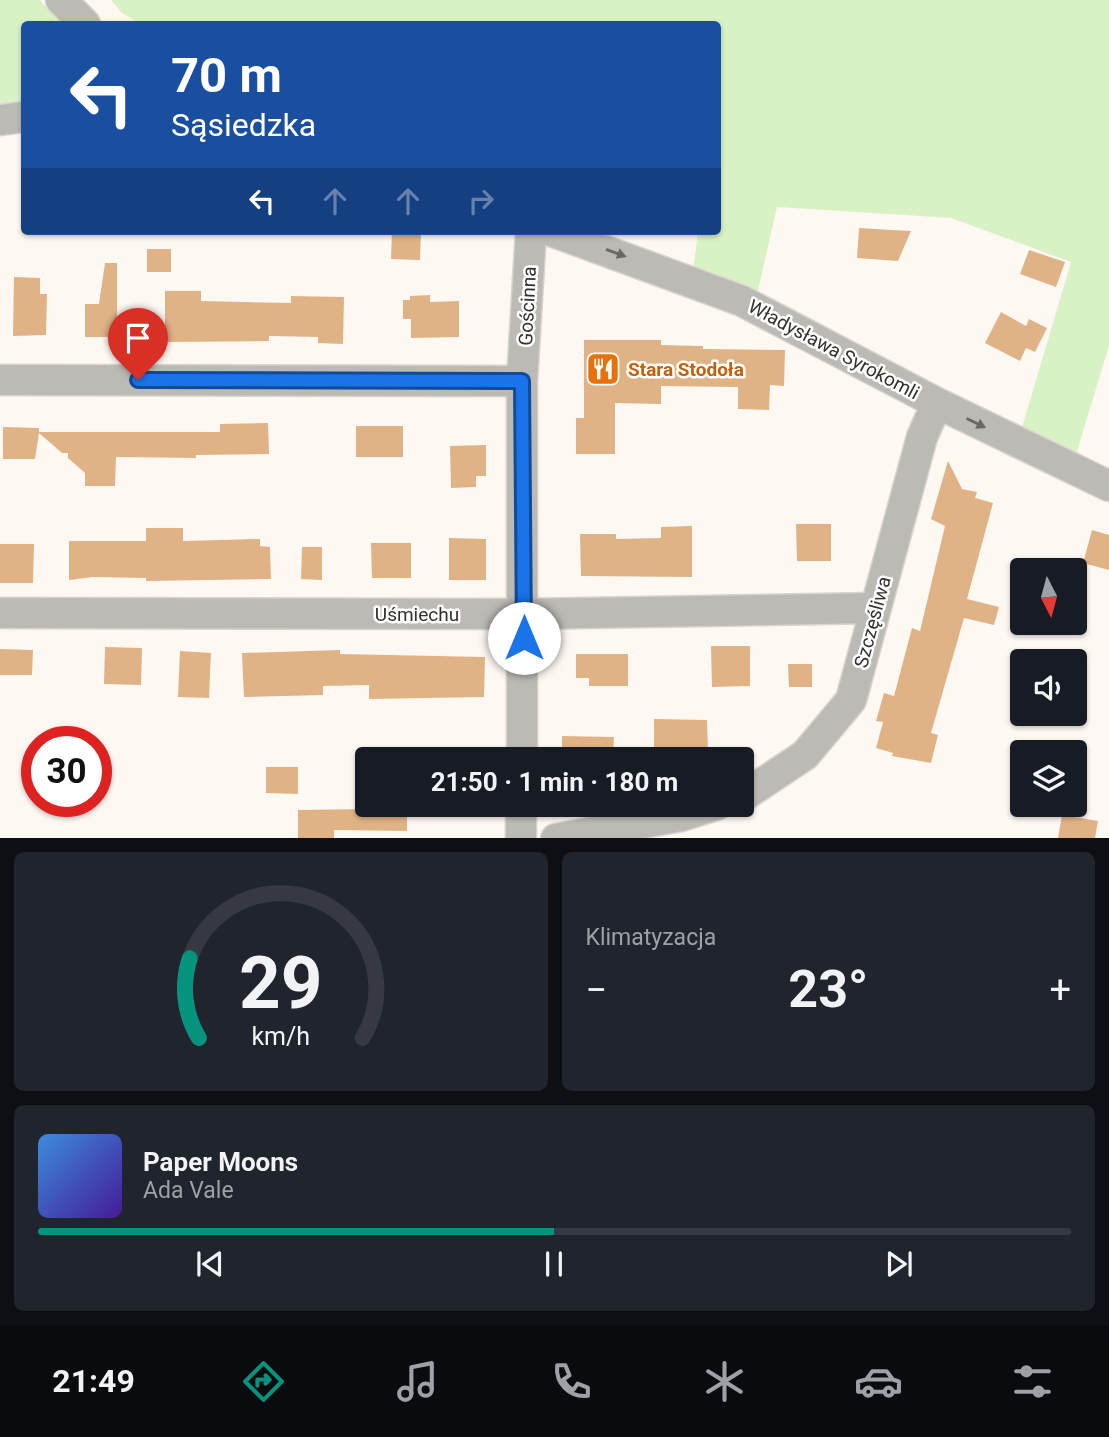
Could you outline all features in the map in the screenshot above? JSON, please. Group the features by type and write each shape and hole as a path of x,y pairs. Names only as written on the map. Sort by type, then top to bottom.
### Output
{"street":[{"path":"61,0 82,21"},
{"path":"0,120 21,117"},
{"name":"Gościnna","path":"522,747 522,381 531,235"},
{"name":"Władysława Syrokomli","path":"562,235 742,301 937,404 1109,486"},
{"path":"0,380 522,381"},
{"name":"Szczęśliwa","path":"754,789 805,755 850,700 922,437 937,404"},
{"name":"Uśmiechu","path":"0,613 524,614 876,608"},
{"path":"521,817 521,838"},
{"path":"556,838 675,817"}],"green space":[{"path":"0,0 40,0 58,21 21,21 21,104 0,108"},
{"path":"111,0 1109,0 1109,346 1074,461 1020,434 1071,262 951,218 777,207 756,300 693,271 698,235 721,235 721,21 136,21 122,13"}],"building":[{"path":"859,228 911,231 898,261 857,258"},
{"path":"392,235 421,235 420,260 391,259"},
{"path":"147,249 171,249 171,272 147,272"},
{"path":"1029,250 1065,262 1056,287 1020,274"},
{"path":"105,263 117,263 117,337 85,337 85,304 99,304"},
{"path":"14,277 40,278 40,294 47,294 46,335 13,336"},
{"path":"165,291 201,291 201,301 291,303 291,296 344,297 343,344 318,343 318,337 269,336 269,341 165,342"},
{"path":"430,295 430,302 459,301 459,337 411,338 411,319 403,319 403,300 410,300 410,296"},
{"path":"1001,312 1026,326 1029,319 1047,328 1035,352 1026,348 1020,361 985,343"},
{"path":"584,340 661,340 661,345 703,346 703,349 785,350 784,386 770,385 769,410 738,409 738,387 661,386 661,404 615,403 615,454 576,454 576,418 584,418"},
{"path":"268,423 269,454 196,455 196,458 116,457 115,486 85,486 85,473 68,458 68,453 62,453 39,433 35,459 3,459 3,427 39,428 39,432 220,432 220,424"},
{"path":"356,426 403,426 403,457 356,457"},
{"path":"486,445 486,476 476,476 476,487 451,488 450,446"},
{"path":"948,461 962,489 977,492 975,498 993,503 967,599 999,607 994,625 964,618 931,733 938,735 931,763 892,756 893,753 876,748 883,722 876,721 884,693 894,696 912,628 920,631 945,526 931,519"},
{"path":"796,524 831,524 831,561 797,561"},
{"path":"692,526 692,577 581,576 580,534 616,534 616,539 661,538 661,527"},
{"path":"146,528 183,528 183,541 260,539 260,546 270,547 271,579 146,581 146,578 93,577 69,580 69,541 146,541"},
{"path":"1092,530 1109,535 1109,570 1087,564 1087,558 1084,558"},
{"path":"449,538 486,539 486,580 449,580"},
{"path":"371,543 411,543 411,578 372,578"},
{"path":"0,544 34,544 33,583 0,583"},
{"path":"302,547 322,547 322,580 301,579"},
{"path":"711,646 750,646 750,686 712,687"},
{"path":"105,647 142,648 141,685 104,684"},
{"path":"0,649 33,650 32,675 0,675"},
{"path":"340,650 340,654 485,657 484,697 369,699 369,685 323,686 323,695 244,697 242,653"},
{"path":"180,651 211,653 209,698 178,697"},
{"path":"576,654 628,654 628,686 589,686 589,678 576,678"},
{"path":"788,664 812,664 812,687 789,687"},
{"path":"654,719 707,720 708,747 654,747"},
{"path":"562,736 614,737 614,747 562,747"},
{"path":"266,767 298,767 298,794 266,793"},
{"path":"355,809 355,817 407,817 407,831 334,830 334,838 298,838 298,810"},
{"path":"1062,817 1098,821 1095,838 1058,838"}],"place":[{"name":"Stara Stodoła","path":"603,369"}],"route":[{"path":"138,380 522,381 524,638"}]}
